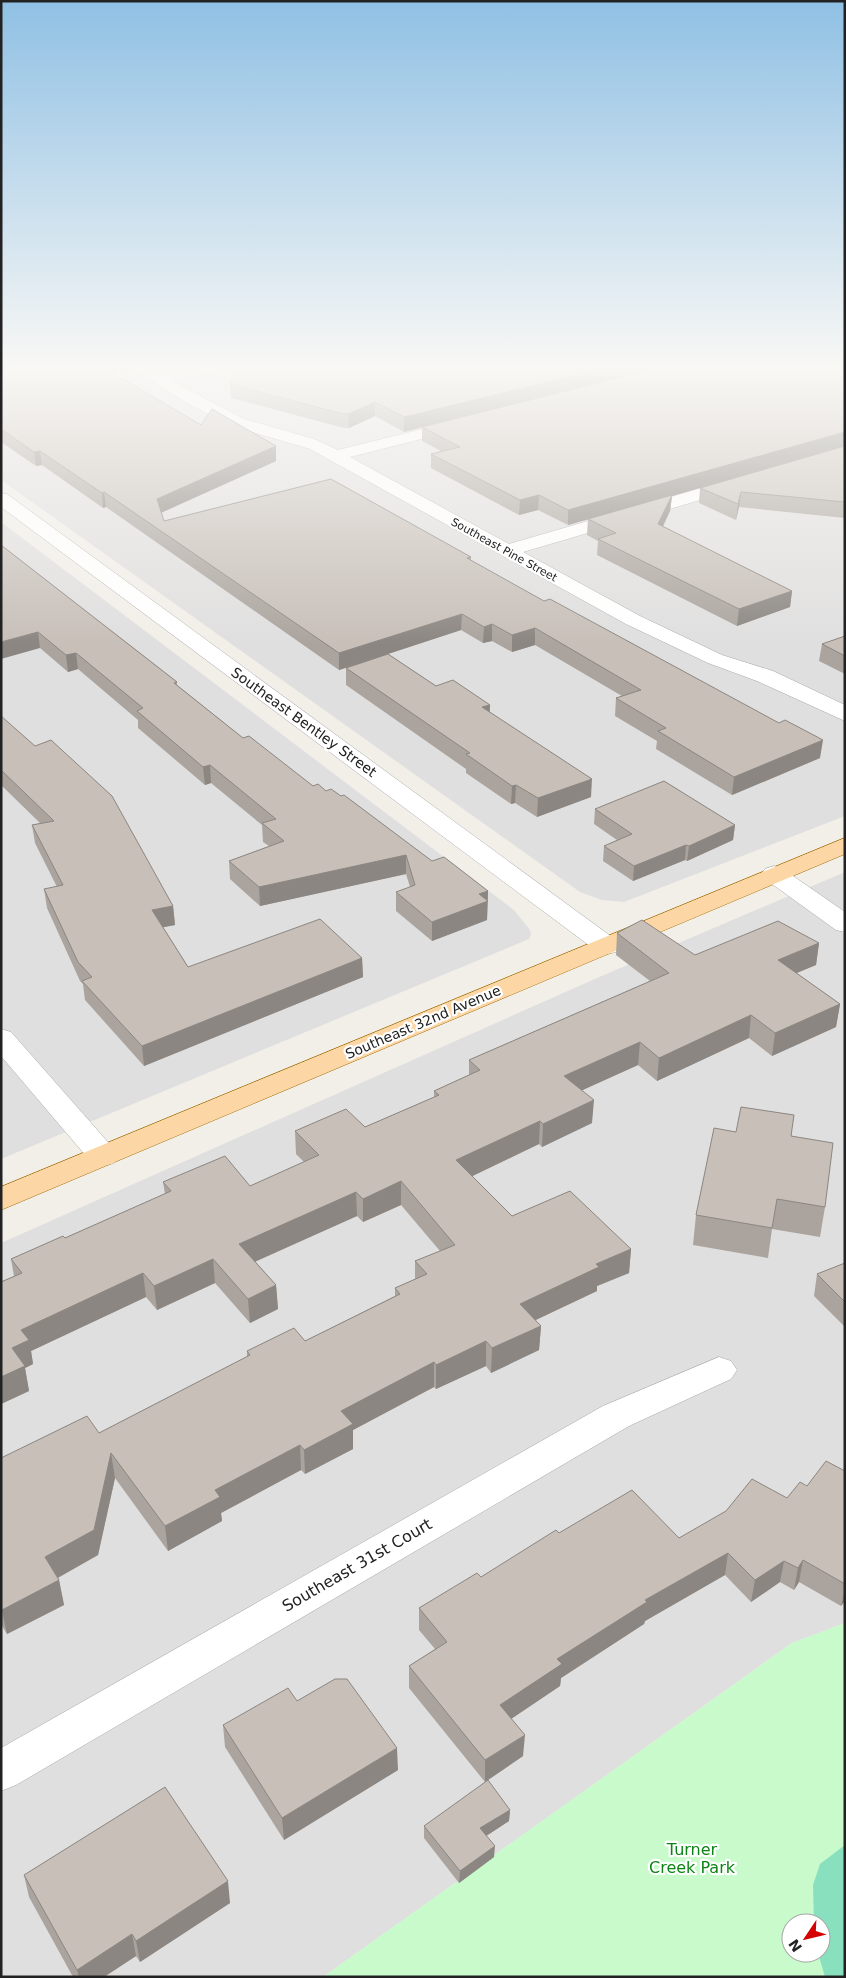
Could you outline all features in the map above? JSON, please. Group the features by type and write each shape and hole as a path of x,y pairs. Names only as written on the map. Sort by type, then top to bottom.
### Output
{"main road":[{"name":"Southeast 32nd Avenue","path":"1,1199 845,845"}],"street":[{"name":"Southeast Pine Street","path":"342,460 633,620 714,659 765,676 845,714"},
{"path":"506,551 751,480"},
{"name":"Southeast Bentley Street","path":"1,498 607,946"},
{"path":"774,874 845,924"},
{"path":"1,1038 103,1156"},
{"name":"Southeast 31st Court","path":"1,1771 616,1416 719,1370"}],"shaded area":[{"path":"1,460 845,460 845,816 624,902 602,900 580,892 1,480"},
{"path":"1,522 514,910 530,930 531,935 529,939 1,1159"},
{"path":"845,872 845,1623 792,1643 323,1977 1,1977 1,1243 597,978"}],"green space":[{"name":"Turner Creek Park","path":"845,1623 845,1977 323,1977 792,1643"},
{"path":"845,1845 845,1977 825,1977 821,1963 831,1963 831,1913 814,1913 813,1885 820,1864"}],"building":[{"path":"54,460 244,460 157,499 164,521 331,479 471,557 467,558 544,601 550,599 779,723 785,720 823,740 734,777 658,731 666,728 616,698 641,690 535,628 512,635 492,624 484,627 462,614 339,653 104,492 102,493"},
{"path":"443,460 744,460 568,510 539,495 520,500"},
{"path":"796,460 845,460 845,502 741,492 738,504 700,488"},
{"path":"672,495 658,524 792,591 739,609 598,539 616,533 588,519"},
{"path":"1,545 177,682 174,683 243,738 249,736 313,786 318,784 326,791 331,789 341,796 344,795 432,861 444,857 488,891 479,894 488,901 432,922 396,892 415,885 406,855 259,887 229,861 284,841 262,823 276,819 210,765 203,767 137,711 143,708 76,653 66,655 38,632 1,642"},
{"path":"845,636 845,656 822,644"},
{"path":"388,654 436,686 453,680 490,705 482,707 592,779 538,798 516,785 512,786 466,754 470,753 346,668"},
{"path":"1,716 35,746 51,740 112,796 173,906 152,910 188,967 320,919 362,958 142,1046 82,981 92,977 78,962 44,889 63,885 32,825 54,821 1,770"},
{"path":"664,781 735,825 689,846 686,845 634,866 604,846 632,834 595,809"},
{"path":"642,920 695,955 778,921 819,943 778,960 840,1004 775,1033 751,1015 659,1058 640,1042 564,1076 594,1100 543,1124 540,1121 456,1160 512,1216 570,1191 631,1249 596,1264 599,1267 520,1304 541,1326 492,1348 486,1341 436,1365 434,1362 341,1411 353,1424 304,1450 300,1445 215,1490 220,1497 165,1526 111,1453 94,1530 45,1557 59,1580 2,1610 1,1458 87,1416 99,1433 250,1355 247,1351 294,1328 305,1341 400,1294 395,1288 427,1274 415,1261 455,1245 401,1181 363,1199 356,1192 239,1244 276,1285 248,1299 213,1259 154,1286 143,1273 21,1330 29,1340 12,1348 25,1366 1,1377 1,1282 22,1273 11,1259 63,1236 65,1238 171,1191 163,1182 225,1156 250,1186 319,1155 295,1131 346,1109 365,1127 439,1095 434,1091 480,1070 469,1060 669,973 617,933"},
{"path":"741,1107 794,1115 791,1136 833,1143 825,1207 777,1199 772,1228 696,1215 714,1128 736,1132"},
{"path":"845,1263 845,1302 817,1274"},
{"path":"826,1461 845,1471 845,1584 803,1560 798,1568 784,1561 755,1580 728,1553 645,1600 647,1602 557,1659 562,1664 500,1705 525,1735 485,1760 409,1666 447,1642 419,1608 477,1573 481,1577 556,1530 559,1533 632,1490 679,1538 726,1511 752,1479 787,1498 800,1482 807,1486"},
{"path":"335,1679 347,1679 397,1748 282,1818 223,1725 288,1688 297,1701"},
{"path":"488,1780 510,1810 480,1828 495,1846 460,1871 424,1826"},
{"path":"165,1787 228,1881 136,1941 132,1934 77,1970 24,1875"}]}
